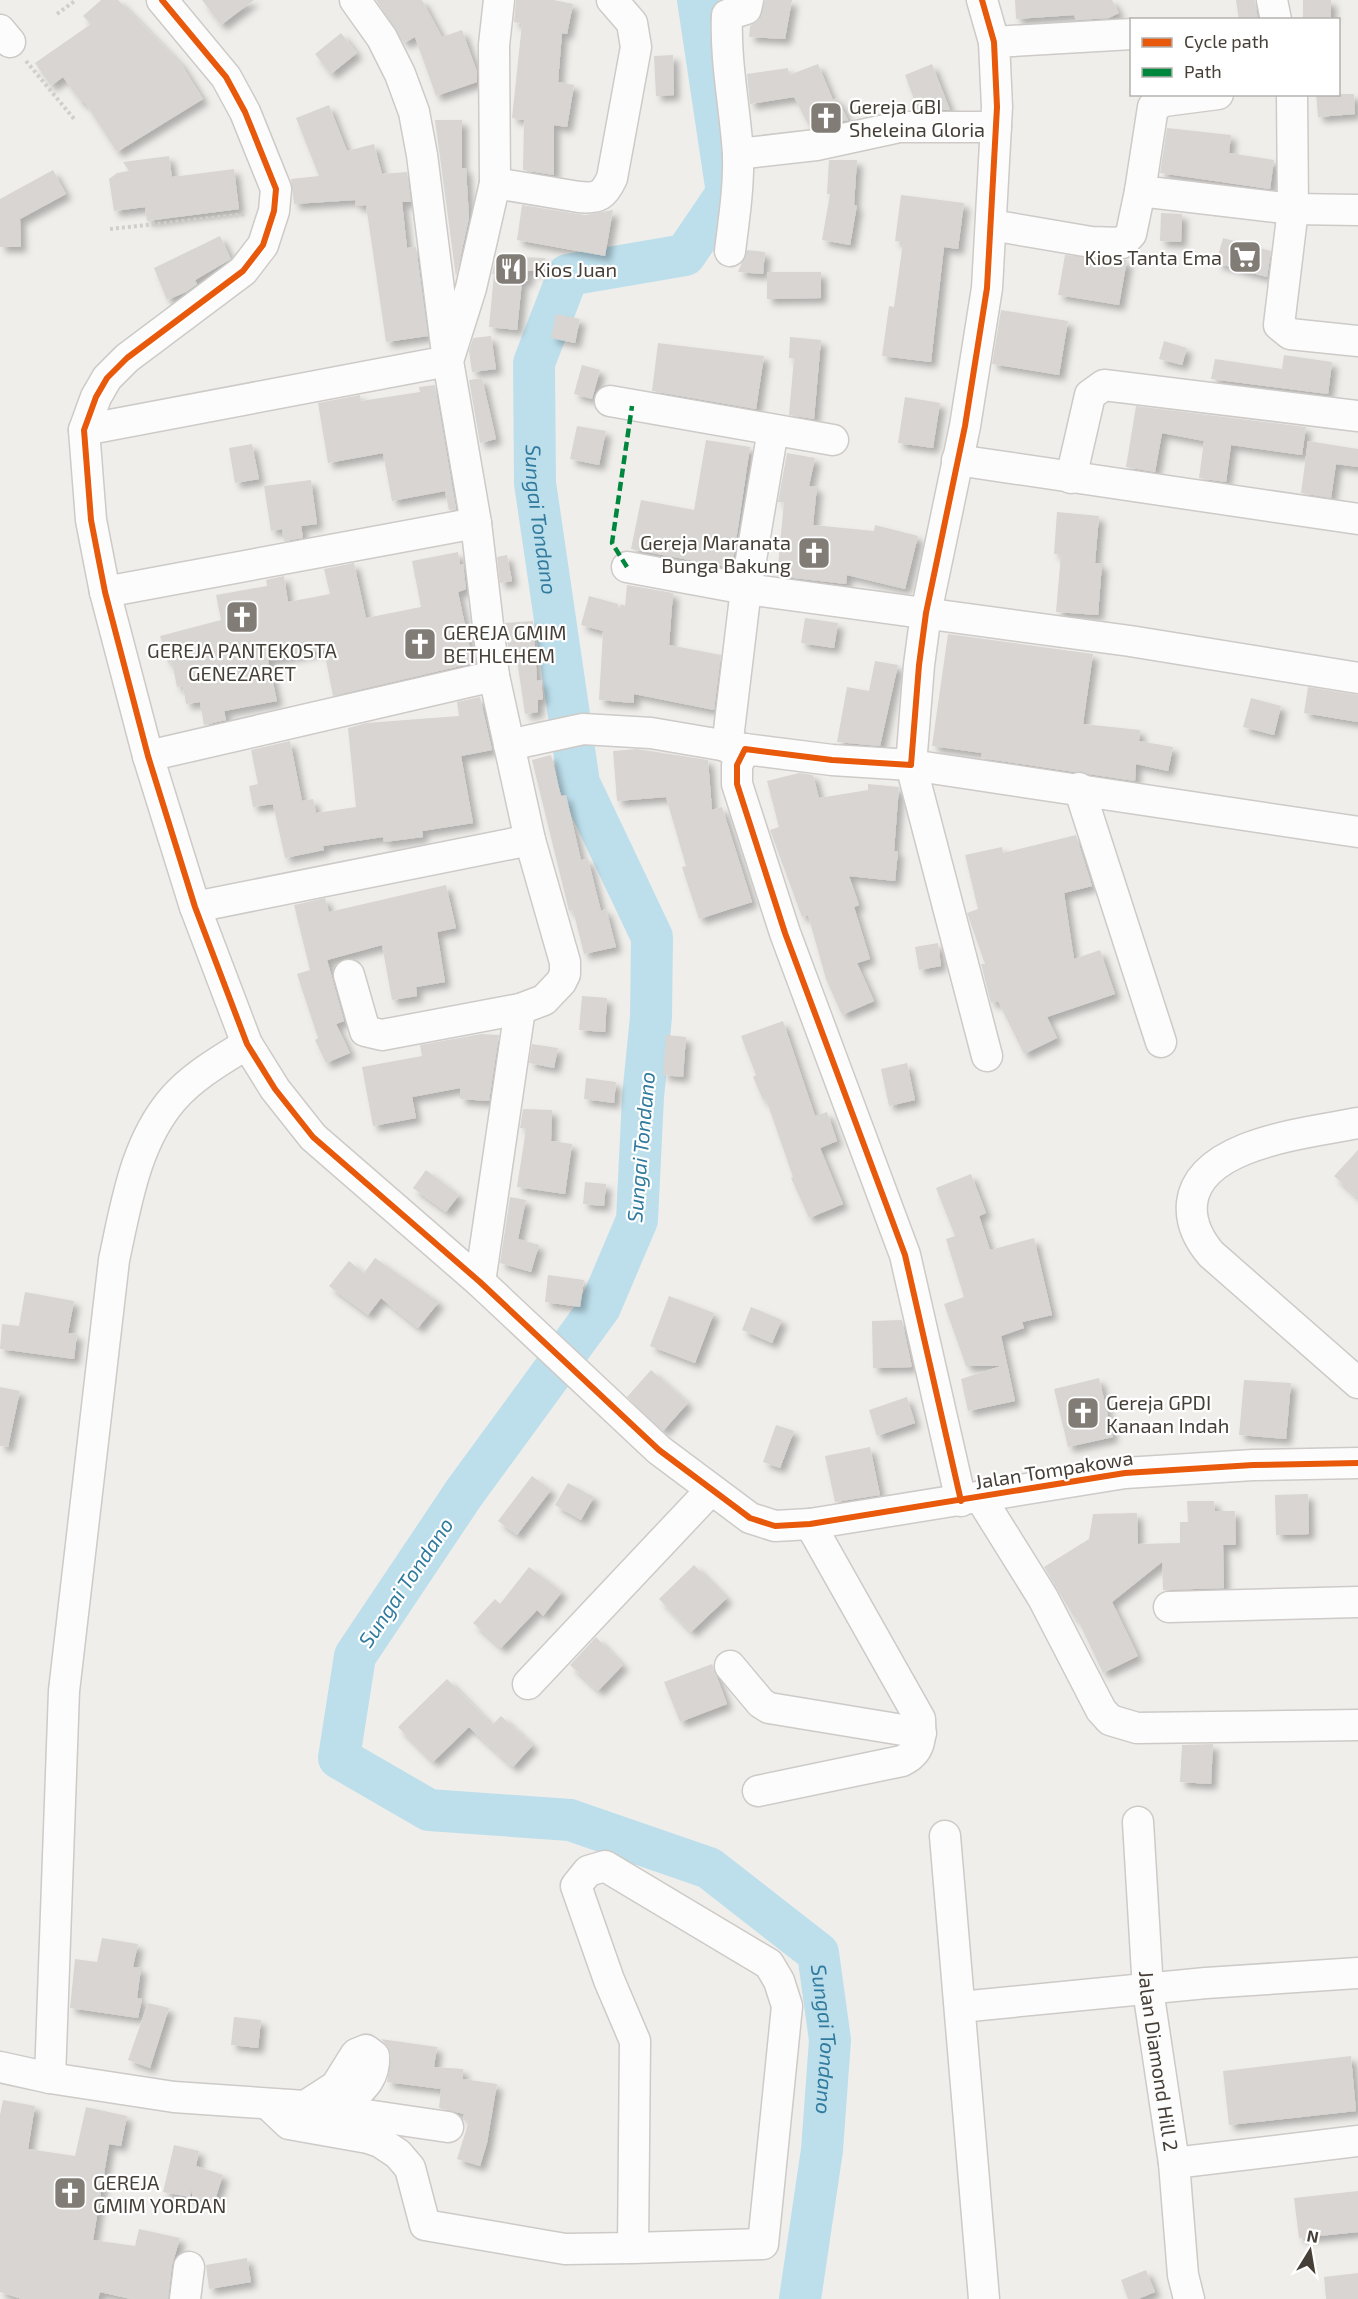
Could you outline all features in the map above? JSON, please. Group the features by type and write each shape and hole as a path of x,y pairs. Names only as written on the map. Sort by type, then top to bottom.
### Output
{"street":[{"path":"84,430 96,397 107,378 127,358 243,271 263,245 274,211 276,189 246,112 226,77 162,0"},
{"path":"349,975 365,1031 382,1035 520,1009 544,1000 561,982 565,974 556,925 530,840 522,741 494,676 476,524 448,361 422,155 414,112 400,74 382,38 355,0"},
{"path":"448,361 471,288 495,183 494,45 499,0"},
{"path":"495,183 579,197 592,198 605,192 612,178 636,47 632,23 612,0"},
{"path":"730,251 735,219 738,154 727,58 727,15 746,9 748,0"},
{"path":"982,0 994,42 996,127 987,288 957,460 926,613 918,665 911,765 987,1056"},
{"path":"1272,0 1276,18"},
{"path":"994,42 1130,34"},
{"path":"991,225 1091,242 1122,243 1131,234 1153,107 1164,101 1203,96"},
{"path":"1292,96 1293,210 1279,325 1290,334 1358,341"},
{"path":"738,154 816,145 899,127 996,127"},
{"path":"1140,191 1293,210 1358,210"},
{"path":"84,430 448,361"},
{"path":"1071,478 1090,395 1096,388 1107,384 1358,416"},
{"path":"610,401 833,440"},
{"name":"Jalan Tompakowa","path":"84,430 92,520 105,592 148,756 195,907 246,1044 275,1089 313,1137 480,1282 618,1409 659,1450 710,1491 750,1518 764,1523 787,1526 971,1499 1125,1473 1253,1465 1358,1463"},
{"path":"773,430 746,590 736,748 737,783 785,933 904,1255 971,1499 1043,1598 1101,1710 1110,1720 1137,1728 1358,1725"},
{"path":"957,460 1358,519"},
{"path":"105,592 476,524"},
{"path":"627,567 746,590 1131,641 1358,678"},
{"path":"148,756 494,676"},
{"path":"522,741 584,729 651,733 736,748 832,760 911,765 1358,832"},
{"path":"1079,789 1161,1042"},
{"path":"195,907 530,840"},
{"path":"480,1282 520,1009"},
{"path":"50,2078 64,1691 114,1260 128,1193 147,1137 173,1098 212,1066 246,1044"},
{"path":"1358,1123 1242,1150 1211,1169 1199,1182 1194,1192 1192,1209 1196,1231 1211,1254 1358,1383"},
{"path":"528,1684 710,1491"},
{"path":"758,1791 902,1761 913,1756 919,1748 920,1719 810,1524"},
{"path":"1169,1607 1358,1602"},
{"path":"730,1666 761,1703 769,1708 855,1720 921,1733"},
{"name":"Jalan Diamond Hill 2","path":"1138,1822 1148,1990 1174,2163 1183,2275 1189,2299"},
{"path":"945,1836 984,2299"},
{"path":"268,2105 289,2124 368,2138 380,2142 398,2154 410,2168 425,2225 565,2249 763,2244 786,2006 779,1981 769,1964 605,1866 588,1871 576,1886 609,1980 635,2041 633,2247"},
{"path":"960,2007 1358,1973"},
{"path":"305,2106 336,2086 356,2054 366,2050 374,2056 370,2080 337,2113"},
{"path":"0,2067 50,2078 174,2097 305,2106 337,2113 448,2127"},
{"path":"1174,2163 1358,2141"},
{"path":"185,2299 189,2267"}],"path":[{"path":"57,14 76,0"},
{"path":"5,36 75,120"},
{"path":"110,229 274,211"}],"building":[{"path":"101,0 118,0 181,64 203,99 117,152 84,101 82,103 63,77 51,86 35,63 91,24 83,16"},
{"path":"202,0 254,0 221,25"},
{"path":"376,0 422,0 442,37 462,30 477,72 477,82 436,96 415,37 404,43"},
{"path":"516,0 554,0 573,4 567,34 562,33 558,82 574,85 567,127 554,125 554,175 523,170 524,120 512,118 522,24 514,22"},
{"path":"765,0 792,0 785,39 749,37 750,26 759,20"},
{"path":"1015,0 1112,0 1119,13 1109,18 1076,20 1074,15 1016,19"},
{"path":"1236,0 1255,0 1258,18 1239,18"},
{"path":"1303,0 1331,0 1331,18 1303,18"},
{"path":"341,33 357,53 331,74 315,54"},
{"path":"673,55 674,95 656,96 654,56"},
{"path":"818,64 833,100 837,98 848,120 810,128 794,97 750,104 747,74 788,68 789,75"},
{"path":"932,64 950,110 918,110 905,75"},
{"path":"1354,94 1355,114 1318,117 1316,96"},
{"path":"329,105 347,151 374,144 382,174 407,172 411,202 402,202 407,248 416,247 428,336 386,342 366,205 356,206 355,200 294,204 291,179 319,176 296,118"},
{"path":"435,120 462,120 462,168 466,168 469,218 456,277"},
{"path":"1167,128 1231,135 1229,153 1274,160 1270,189 1160,173"},
{"path":"169,156 172,177 234,169 239,209 147,221 145,207 114,211 109,179 117,173 129,171 123,162"},
{"path":"829,160 857,160 854,205 857,205 850,245 822,240 830,194 827,194"},
{"path":"53,170 66,194 20,219 21,247 0,247 0,199"},
{"path":"901,195 964,203 958,249 944,247 931,362 882,356 889,306 894,307 903,242 895,241"},
{"path":"522,205 585,215 613,210 605,256 517,240"},
{"path":"1161,213 1182,214 1181,242 1160,241"},
{"path":"220,236 231,259 195,280 197,284 186,292 167,300 154,268"},
{"name":"Kios Tanta Ema","path":"1223,238 1271,251 1267,277 1216,263"},
{"path":"747,250 765,252 763,274 738,272"},
{"path":"1065,255 1127,260 1119,305 1058,295"},
{"path":"496,256 545,258 545,270 528,271 528,281 522,281 517,330 489,327 494,274 492,274"},
{"path":"767,272 821,272 821,298 767,299"},
{"path":"1001,310 1068,321 1059,375 992,364"},
{"path":"556,314 580,319 575,343 551,338"},
{"path":"491,336 496,369 472,372 469,351 473,338"},
{"path":"790,337 821,340 814,419 789,415 794,358 789,358"},
{"path":"1164,341 1187,348 1182,365 1159,359"},
{"path":"658,343 764,356 756,409 652,391"},
{"path":"1284,355 1332,362 1328,394 1211,379 1215,359 1282,369"},
{"path":"582,365 600,370 592,399 574,394"},
{"path":"482,378 496,439 480,443 469,380"},
{"path":"435,385 456,509 449,510 445,491 392,501 383,453 328,463 318,403 360,395 361,401 420,392 419,387"},
{"path":"905,397 940,403 933,448 898,443"},
{"path":"1136,406 1306,427 1302,455 1231,445 1226,482 1199,478 1204,441 1162,433 1155,472 1126,467"},
{"path":"577,426 606,431 599,465 570,459"},
{"path":"706,440 750,447 732,568 631,549 641,500 694,510"},
{"path":"1308,441 1358,449 1358,467 1336,464 1331,498 1301,493"},
{"path":"252,444 259,479 235,483 229,448"},
{"path":"787,453 815,458 809,486 817,487 813,525 874,531 875,525 918,536 905,589 847,575 846,584 777,576 784,502 778,502"},
{"path":"311,480 317,524 301,526 303,538 284,541 282,529 271,531 264,486"},
{"path":"1057,512 1099,516 1095,563 1102,564 1098,615 1056,612 1061,554 1054,554"},
{"path":"458,552 460,565 463,564 466,589 458,592 473,663 333,696 324,650 268,660 277,701 224,711 226,720 204,725 200,702 186,704 183,686 177,687 172,662 168,663 160,636 221,620 216,595 267,586 266,580 284,576 288,602 330,594 324,569 354,563 366,618 421,607 412,561"},
{"path":"507,555 512,581 500,583 497,557"},
{"path":"627,585 673,593 669,645 721,655 714,710 634,694 634,703 599,700 603,631 581,625 589,596 618,604 619,611 621,604 625,606"},
{"path":"805,618 838,623 834,648 801,643"},
{"path":"533,621 537,681 541,680 543,699 538,700 538,712 525,714 516,653 509,654 505,623"},
{"path":"948,634 1093,654 1083,724 1140,730 1139,741 1173,747 1168,771 1136,764 1135,781 981,758 982,753 932,746"},
{"path":"875,661 898,665 880,746 837,742 847,687 869,691"},
{"path":"1308,687 1358,695 1358,722 1304,713"},
{"path":"480,697 492,750 461,756 473,823 422,831 423,837 384,842 383,837 323,846 324,850 285,858 273,804 253,807 249,786 258,784 251,750 290,741 302,801 313,799 316,813 356,807 348,728 366,723 459,716 457,702"},
{"path":"1251,698 1281,706 1274,735 1243,727"},
{"path":"637,749 708,760 712,810 722,807 752,902 699,919 682,867 686,866 666,797 617,801 613,751"},
{"path":"551,755 561,796 566,795 581,860 588,859 601,911 606,909 616,947 584,954 573,910 569,911 532,760"},
{"path":"799,773 813,775 819,798 868,790 868,784 899,787 894,851 898,851 895,881 849,876 859,905 854,907 870,959 857,963 874,1001 842,1015 826,979 808,915 802,917 770,830 779,827 767,781"},
{"path":"1076,835 1092,886 1064,893 1074,959 1100,950 1115,994 1047,1017 1057,1038 1024,1054 998,1001 991,1003 981,964 985,964 967,913 978,909 965,855 1002,847 1003,853"},
{"path":"446,885 456,928 437,932 445,982 416,987 417,996 392,1000 382,945 327,960 344,1021 336,1024 350,1053 326,1063 315,1040 318,1038 297,974 310,970 294,905 325,898 329,912"},
{"path":"938,943 941,966 919,970 915,947"},
{"path":"582,996 607,998 605,1032 579,1030"},
{"path":"783,1021 815,1116 827,1112 837,1141 820,1148 843,1204 809,1218 791,1178 793,1177 766,1099 763,1100 753,1077 756,1075 741,1036"},
{"path":"481,1034 499,1035 489,1101 460,1099 460,1088 412,1097 416,1118 373,1126 362,1067 422,1056 420,1045"},
{"path":"666,1035 686,1037 683,1077 663,1075"},
{"path":"532,1044 558,1048 554,1068 529,1063"},
{"path":"907,1063 915,1100 889,1106 881,1069"},
{"path":"586,1078 616,1082 614,1103 584,1099"},
{"path":"523,1109 552,1110 551,1141 572,1144 565,1194 517,1187 526,1129 520,1128"},
{"path":"1358,1150 1358,1198 1334,1176"},
{"path":"426,1170 459,1195 446,1212 413,1188"},
{"path":"971,1174 986,1213 979,1216 990,1250 1034,1238 1052,1315 1022,1322 1024,1328 1001,1336 1015,1401 968,1411 961,1379 1001,1366 966,1366 944,1304 964,1297 946,1239 955,1236 936,1188"},
{"path":"585,1182 606,1184 604,1206 583,1204"},
{"path":"510,1197 526,1200 518,1239 539,1245 531,1272 500,1263"},
{"path":"375,1258 439,1302 418,1328 381,1298 368,1315 329,1286 349,1261 364,1273"},
{"path":"548,1275 584,1280 580,1307 545,1302"},
{"path":"25,1292 74,1301 68,1333 77,1334 74,1359 0,1349 2,1324 19,1326"},
{"path":"669,1296 714,1313 695,1363 650,1346"},
{"path":"751,1307 782,1320 772,1343 742,1330"},
{"path":"902,1320 912,1367 873,1368 872,1321"},
{"path":"651,1370 688,1403 663,1431 627,1397"},
{"name":"Gereja GPDI Kanaan Indah","path":"1099,1378 1113,1437 1068,1447 1054,1389"},
{"path":"1244,1380 1291,1383 1286,1439 1239,1435"},
{"path":"0,1387 20,1391 8,1447 0,1446"},
{"path":"907,1397 915,1423 877,1436 869,1410"},
{"path":"776,1425 794,1431 780,1468 763,1462"},
{"path":"870,1447 880,1495 835,1502 825,1456"},
{"path":"532,1476 551,1490 517,1535 498,1521"},
{"path":"568,1483 594,1497 581,1520 555,1505"},
{"path":"1308,1494 1309,1534 1276,1535 1275,1495"},
{"path":"1187,1501 1214,1501 1215,1511 1235,1511 1236,1545 1223,1545 1224,1588 1163,1590 1162,1562 1112,1602 1138,1656 1103,1673 1077,1618 1075,1619 1044,1567 1089,1539 1093,1514 1137,1513 1138,1544 1180,1543 1180,1522 1188,1522"},
{"path":"694,1565 727,1598 691,1632 659,1599"},
{"path":"529,1567 562,1592 543,1616 537,1610 501,1648 473,1623 495,1599 500,1604"},
{"path":"596,1637 623,1665 598,1691 570,1665"},
{"path":"712,1664 727,1704 680,1722 664,1682"},
{"path":"447,1679 492,1725 501,1716 533,1745 513,1767 469,1727 433,1762 398,1727"},
{"path":"1213,1744 1211,1784 1180,1782 1182,1745"},
{"path":"102,1938 138,1944 133,1967 141,1968 137,1998 142,1999 138,2018 70,2008 75,1959 97,1962"},
{"path":"148,2003 169,2008 150,2068 128,2060"},
{"path":"234,2017 261,2020 258,2048 231,2045"},
{"path":"381,2039 437,2047 434,2067 463,2069 463,2079 497,2084 487,2143 480,2166 457,2159 469,2121 463,2120 464,2114 439,2108 441,2089 387,2082 391,2056 389,2048"},
{"path":"1351,2056 1356,2111 1229,2125 1223,2071"},
{"path":"3,2100 35,2106 28,2149 75,2156 86,2107 127,2116 121,2146 109,2144 93,2240 135,2246 139,2229 180,2238 172,2265 168,2299 131,2299 100,2292 98,2299 22,2299 0,2292 0,2115"},
{"path":"174,2145 199,2151 196,2166 223,2175 214,2203 193,2198 191,2190 190,2197 163,2192"},
{"path":"1358,2191 1358,2232 1299,2238 1294,2198"},
{"path":"247,2258 251,2282 209,2289 206,2265"},
{"path":"1146,2270 1155,2292 1138,2299 1128,2299 1121,2280"},
{"path":"1358,2273 1358,2299 1326,2299 1324,2277"}],"waterway":[{"name":"Sungai Tondano","path":"698,0 727,193 685,255 568,275 534,363 535,483 579,783 652,937 651,1017 643,1097 637,1220 600,1307 464,1493 355,1656 339,1758 429,1810 570,1820 709,1868 818,1953 830,2040 822,2150 800,2299"}],"marked path":[{"path":"627,567 612,543 632,406"}],"cycle path":[{"path":"162,0 226,77 245,112 276,189 274,211 263,245 243,271 127,358 107,378 96,397 84,430 91,520 105,592 148,756 195,907 247,1044 275,1089 313,1137 480,1282 659,1450 750,1518 775,1526 810,1524 1125,1473 1253,1465 1358,1463"},
{"path":"961,1501 905,1255 785,933 737,784 737,765 745,749 832,760 911,765 919,665 926,613 965,426 987,288 997,107 994,42 982,0"}],"place":[{"name":"Gereja GBI Sheleina Gloria","path":"826,118"},
{"name":"Kios Tanta Ema","path":"1245,257"},
{"name":"Kios Juan","path":"511,269"},
{"name":"Gereja Maranata Bunga Bakung","path":"814,553"},
{"name":"GEREJA PANTEKOSTA GENEZARET","path":"242,617"},
{"name":"GEREJA GMIM BETHLEHEM","path":"420,644"},
{"name":"Gereja GPDI Kanaan Indah","path":"1083,1413"},
{"name":"GEREJA GMIM YORDAN","path":"70,2193"}]}
